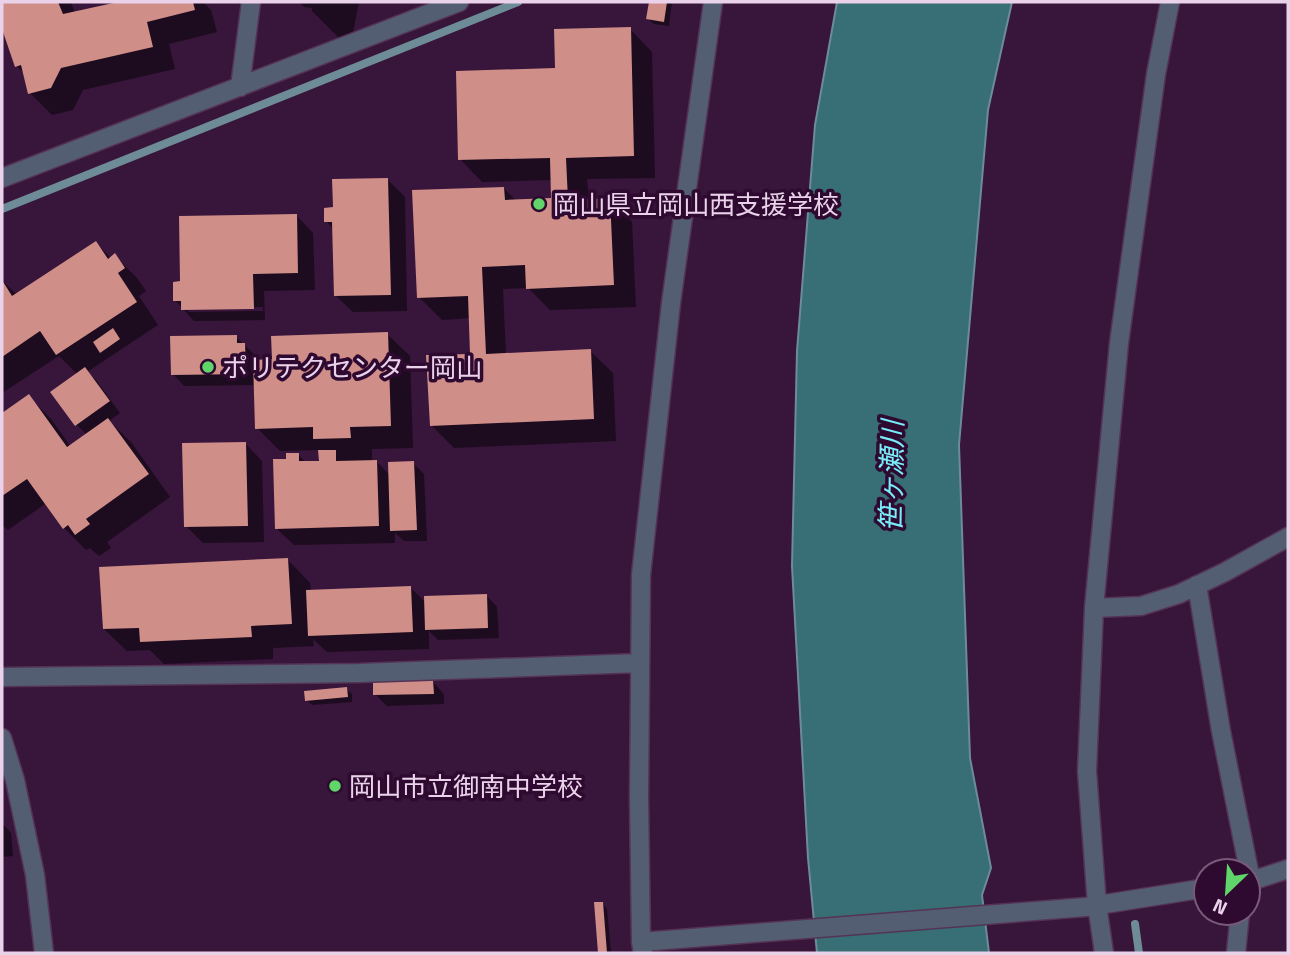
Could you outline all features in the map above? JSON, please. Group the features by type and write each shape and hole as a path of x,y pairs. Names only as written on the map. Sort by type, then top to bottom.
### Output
{"street":[{"path":"240,86 251,2"},
{"path":"713,2 671,303 641,575 639,797 642,948 674,940 1092,906 1192,890"},
{"path":"1104,953 1092,906 1087,771 1094,608 1119,343 1156,74 1170,2"},
{"path":"2,178 448,4"},
{"path":"1094,608 1141,606 1179,594 1288,537"},
{"path":"1197,585 1245,857"},
{"path":"2,677 359,673 639,663"},
{"path":"2,738 15,780 35,875 44,953"},
{"path":"1262,877 1288,869"},
{"path":"1236,953 1239,927"}],"water":[{"name":"笹ヶ瀬川","path":"837,2 1012,2 988,110 959,445 970,758 991,868 982,895 989,953 817,953 808,858 792,566 797,351 815,125"}],"building":[{"path":"2,2 58,2 63,14 118,2 193,2 195,10 147,22 153,47 61,68 51,88 28,94 21,65 15,67 2,29"},
{"path":"649,2 667,2 664,22 646,19"},
{"path":"631,27 634,156 566,158 568,200 610,198 614,285 526,289 525,265 482,267 486,354 591,349 594,419 430,426 426,355 470,354 468,296 417,298 412,190 504,187 505,200 551,198 550,158 458,160 456,71 555,68 554,29"},
{"path":"388,178 391,295 334,296 332,222 324,222 324,208 333,207 332,179"},
{"path":"297,214 298,273 253,274 254,309 181,310 181,301 173,301 173,282 180,281 179,216"},
{"path":"96,241 108,259 115,253 125,268 118,273 137,302 56,355 40,331 2,357 2,280 12,296"},
{"path":"113,328 120,339 100,353 93,342"},
{"path":"388,332 391,426 350,427 351,438 313,439 313,427 255,429 253,360 272,359 271,336"},
{"path":"237,335 237,343 245,343 246,374 171,375 170,336"},
{"path":"85,367 110,401 75,426 50,392"},
{"path":"29,394 67,447 108,418 149,474 86,519 90,524 75,535 68,525 63,529 27,479 2,496 2,413"},
{"path":"246,442 248,526 184,527 182,443"},
{"path":"318,450 336,450 336,461 377,460 379,526 275,529 273,459 286,459 286,453 299,453 299,461 319,461"},
{"path":"414,461 417,530 390,531 388,462"},
{"path":"288,558 292,624 251,626 252,637 140,642 139,628 103,629 99,567"},
{"path":"411,586 413,632 308,636 306,590"},
{"path":"487,594 488,628 425,630 424,596"},
{"path":"433,680 434,694 373,695 373,682"},
{"path":"347,687 348,697 305,701 304,691"},
{"path":"594,902 603,902 607,953 598,953"}],"waterway":[{"path":"2,209 518,2"},
{"path":"1135,924 1139,953"}],"place":[{"name":"岡山県立岡山西支援学校","path":"539,204"},
{"name":"ポリテクセンター岡山","path":"208,367"},
{"name":"岡山市立御南中学校","path":"335,786"}]}
